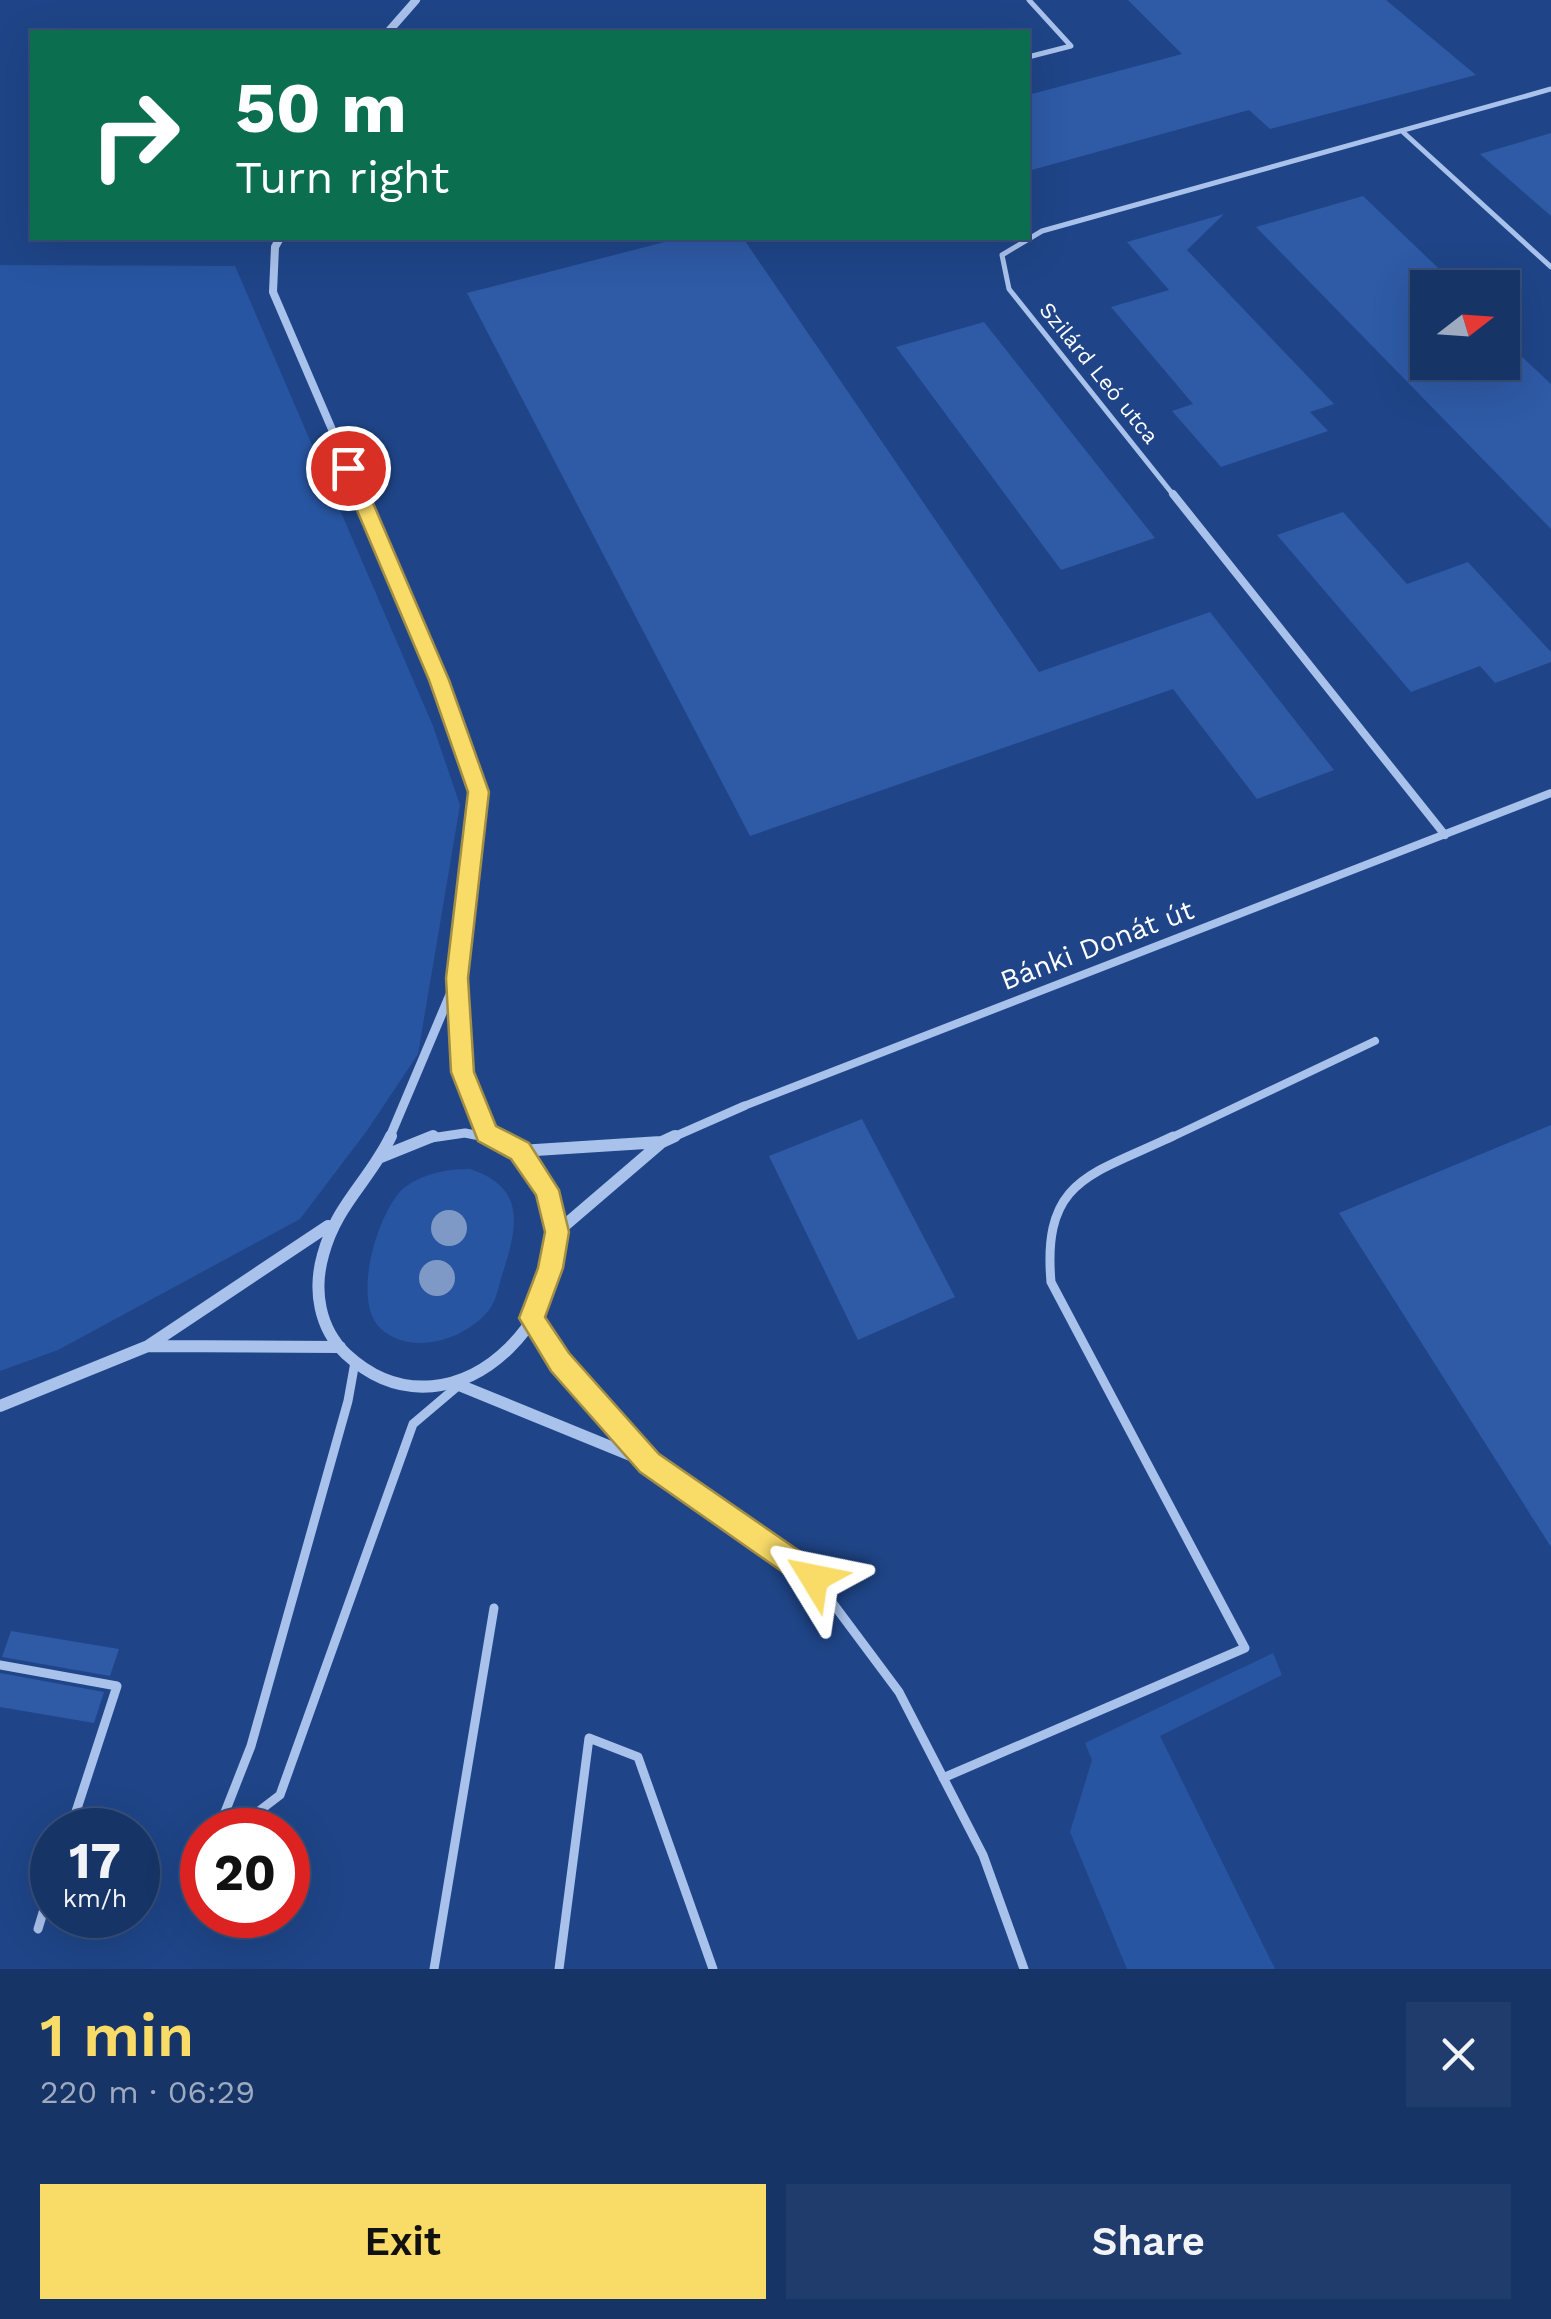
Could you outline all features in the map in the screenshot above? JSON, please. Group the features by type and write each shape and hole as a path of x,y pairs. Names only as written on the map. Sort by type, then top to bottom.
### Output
{"street":[{"path":"389,30 416,0"},
{"path":"279,240 273,292 439,680 479,792 457,978 462,1072 486,1133"},
{"path":"457,978 381,1158 353,1187 329,1226 319,1262 316,1298 326,1325 355,1362 398,1384 459,1385 650,1463"},
{"name":"Bánki Donát út","path":"557,1232 662,1142 744,1106"},
{"path":"381,1158 436,1135 486,1133 520,1151 547,1190 557,1232 550,1268 532,1318 509,1353 459,1385"},
{"name":"Bánki Donát út","path":"520,1151 662,1142"},
{"path":"0,1406 148,1346 329,1226"},
{"path":"532,1318 560,1362 650,1463"},
{"path":"148,1346 340,1347"}],"lane":[{"path":"1029,0 1071,46 1030,56"},
{"path":"1403,132 1551,89"},
{"path":"1403,132 1551,267"},
{"name":"Szilárd Leó utca","path":"1030,238 1042,231 1403,132"},
{"name":"Szilárd Leó utca","path":"1027,240 1002,255 1009,289 1445,835"},
{"name":"Bánki Donát út","path":"744,1106 1551,794"},
{"path":"943,1778 1245,1648 1051,1282 1047,1243 1053,1209 1071,1188 1100,1171 1375,1041"},
{"path":"227,1808 251,1746 348,1401 355,1362"},
{"path":"263,1808 280,1795 413,1424 459,1385"},
{"path":"650,1463 814,1578 900,1692 983,1856 1024,1969"},
{"path":"434,1969 494,1608"},
{"path":"0,1665 117,1686 77,1808"},
{"path":"559,1969 589,1738 638,1757 713,1969"}],"shaded area":[{"path":"0,265 235,266 433,726 460,805 418,1054 366,1132 300,1219 58,1350 0,1371"},
{"path":"470,1169 502,1187 513,1212 511,1242 494,1302 479,1321 452,1337 422,1343 393,1337 380,1328 368,1297 372,1255 386,1214 395,1198 412,1182 436,1173"},
{"path":"1273,1653 1282,1675 1160,1736 1275,1969 1127,1969 1070,1832 1092,1760 1085,1743"}],"building":[{"path":"1128,0 1386,0 1476,75 1270,129 1249,110 1030,170 1030,94 1182,54"},
{"path":"1551,133 1551,216 1480,154"},
{"path":"1363,196 1440,270 1410,270 1410,380 1520,380 1520,355 1551,384 1551,529 1256,227"},
{"path":"1224,214 1187,250 1334,404 1310,412 1328,431 1221,467 1172,411 1193,404 1111,307 1169,290 1127,242"},
{"path":"672,240 744,240 1039,672 1210,612 1334,770 1257,799 1173,689 750,836 467,293"},
{"path":"984,322 1155,538 1061,570 896,347"},
{"path":"1343,512 1407,584 1468,562 1551,652 1551,662 1495,683 1480,666 1411,692 1277,535"},
{"path":"862,1119 955,1297 858,1340 769,1156"},
{"path":"1551,1125 1551,1547 1339,1213"},
{"path":"11,1631 119,1649 110,1676 2,1657"},
{"path":"0,1673 104,1692 94,1723 0,1707"}],"route":[{"path":"348,468 439,680 479,792 457,978 462,1072 486,1133 520,1151 547,1190 557,1232 550,1268 532,1318 560,1362 650,1463 814,1578"}]}
